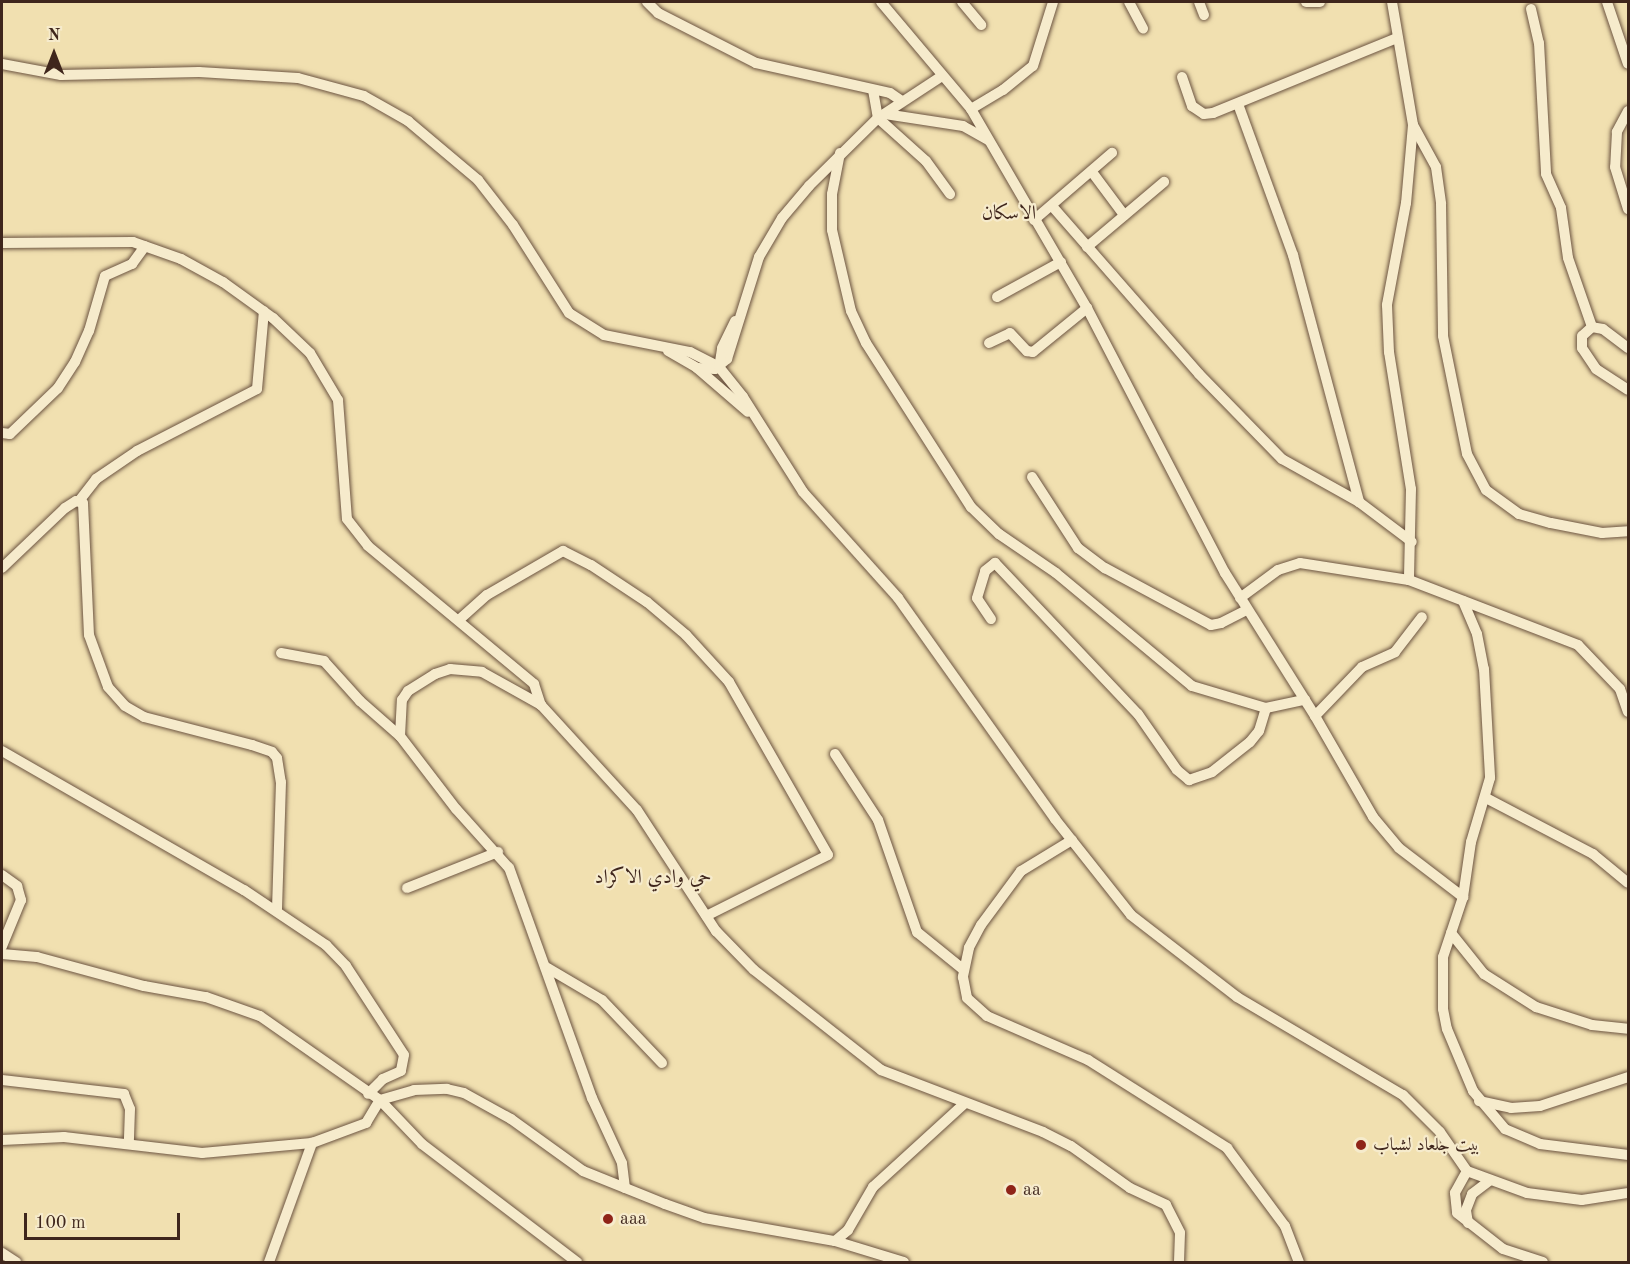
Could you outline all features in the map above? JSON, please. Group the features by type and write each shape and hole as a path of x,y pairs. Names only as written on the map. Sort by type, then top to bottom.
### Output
{"street":[{"path":"647,2 658,13 756,63 873,90 902,100"},
{"path":"881,2 929,55 942,76 971,109 1087,308 1240,598 1315,716 1385,833 1422,868 1463,897"},
{"path":"962,2 981,25"},
{"path":"971,109 1004,90 1034,66 1053,2"},
{"path":"1129,2 1143,28"},
{"path":"1199,2 1204,15"},
{"path":"1306,2 1320,2"},
{"path":"1392,2 1413,125 1406,203 1387,305 1389,352 1411,489 1412,542 1408,580"},
{"path":"1607,2 1629,64"},
{"path":"1531,9 1539,43 1546,174 1561,208 1568,258 1592,327"},
{"path":"1182,77 1197,111 1213,113 1397,38"},
{"path":"2,64 61,75 260,74 336,86 373,99 428,135 478,180 513,225 550,290 569,313 604,335 668,351 690,352 719,367 743,397 803,492 883,580 949,664 1072,840 1139,922 1237,997 1403,1095 1440,1132 1467,1171 1489,1181 1527,1193 1582,1200 1629,1193"},
{"path":"697,368 719,367 731,353 753,272 771,236 840,153 902,100 942,76"},
{"path":"873,90 882,116 926,161 950,194"},
{"path":"1238,104 1293,255 1359,502"},
{"path":"1629,111 1617,132 1616,167 1629,209"},
{"path":"882,116 963,126 988,140"},
{"path":"1413,125 1433,157 1440,185 1443,336 1467,454 1478,476 1486,490 1519,514 1602,533 1629,531"},
{"path":"840,153 832,194 832,230 851,311 866,343 971,507 983,522 1074,588 1181,680 1202,690 1266,708 1305,700"},
{"path":"1034,220 1112,153"},
{"path":"1092,172 1124,215"},
{"path":"1087,247 1164,182"},
{"path":"1052,206 1199,374 1282,459 1359,502 1412,542"},
{"path":"2,243 80,240 133,242 181,259 223,282 264,311 310,353 338,400 347,519 368,546 460,619 534,684 541,705"},
{"path":"2,434 10,434 58,388 75,362 89,331 105,276 132,264 146,246"},
{"path":"997,297 1061,262"},
{"path":"989,343 1010,333 1027,351 1033,352 1087,308"},
{"path":"2,568 65,508 79,501 96,479 137,451 257,389 264,311"},
{"path":"1592,327 1603,329 1629,348"},
{"path":"1592,327 1582,336 1587,357 1604,377 1629,390"},
{"path":"668,351 697,368 757,422"},
{"path":"719,367 723,389"},
{"path":"1032,477 1078,548 1106,568 1211,624 1247,610"},
{"path":"79,501 84,511 89,635 108,687 125,706 144,717 252,745 272,752 277,758 281,782 277,910"},
{"path":"460,619 487,595 564,551 591,565 647,602 700,648 729,682 828,855 706,916"},
{"path":"991,619 977,598 985,571 995,563 1138,714 1177,770 1189,780 1212,772 1250,742 1259,731 1266,708"},
{"path":"1240,598 1278,570 1300,563 1408,580 1578,645 1620,688 1628,705"},
{"path":"1463,601 1477,634 1484,669 1490,743 1486,798 1473,835 1463,897 1443,957 1443,1009 1462,1066 1479,1101 1496,1123 1529,1141 1629,1155"},
{"path":"1315,716 1362,667 1395,652 1422,617"},
{"path":"281,653 324,661 360,701 400,736 456,809 498,852 508,868 604,1127 622,1164 625,1188"},
{"path":"400,736 401,706 408,691 450,669 482,672 541,705 638,810 706,916 754,970 846,1045 898,1078 1043,1132 1071,1146 1130,1188 1166,1205 1180,1233 1179,1263"},
{"path":"2,752 277,910 315,935 346,966 404,1055 401,1071 383,1078 368,1094"},
{"path":"835,754 878,820 917,932 964,970"},
{"path":"1486,798 1593,854 1629,883"},
{"path":"1072,840 1017,875 975,934 964,970 963,990 978,1011 1088,1060 1227,1148 1285,1227 1299,1263"},
{"path":"407,888 498,852"},
{"path":"2,875 17,886 21,900 2,946"},
{"path":"1451,933 1484,974 1536,1006 1592,1024 1629,1029"},
{"path":"2,954 37,957 144,986 238,1005 301,1042 368,1094 380,1100 436,1156 577,1263"},
{"path":"546,967 602,1000 662,1063"},
{"path":"1479,1101 1511,1108 1540,1106 1629,1077"},
{"path":"2,1080 124,1094 130,1109 129,1144"},
{"path":"2,1140 64,1137 202,1153 312,1143 346,1134 366,1124 380,1100 426,1089 464,1093 517,1123 583,1171 625,1188 704,1218 835,1241 904,1263"},
{"path":"835,1241 848,1230 873,1187 965,1103"},
{"path":"269,1263 312,1143"},
{"path":"1467,1171 1454,1200 1457,1213 1503,1249 1543,1262"},
{"path":"1468,1223 1466,1210 1472,1194 1489,1181"},
{"path":"2,1253 16,1263"}],"place":[{"name":"بيت جلعاد لشباب","path":"1361,1145"},
{"name":"aa","path":"1011,1190"},
{"name":"aaa","path":"608,1219"}],"district":[{"name":"الاسكان","path":"1009,214"},
{"name":"حي وادي الاكراد","path":"653,878"}]}
